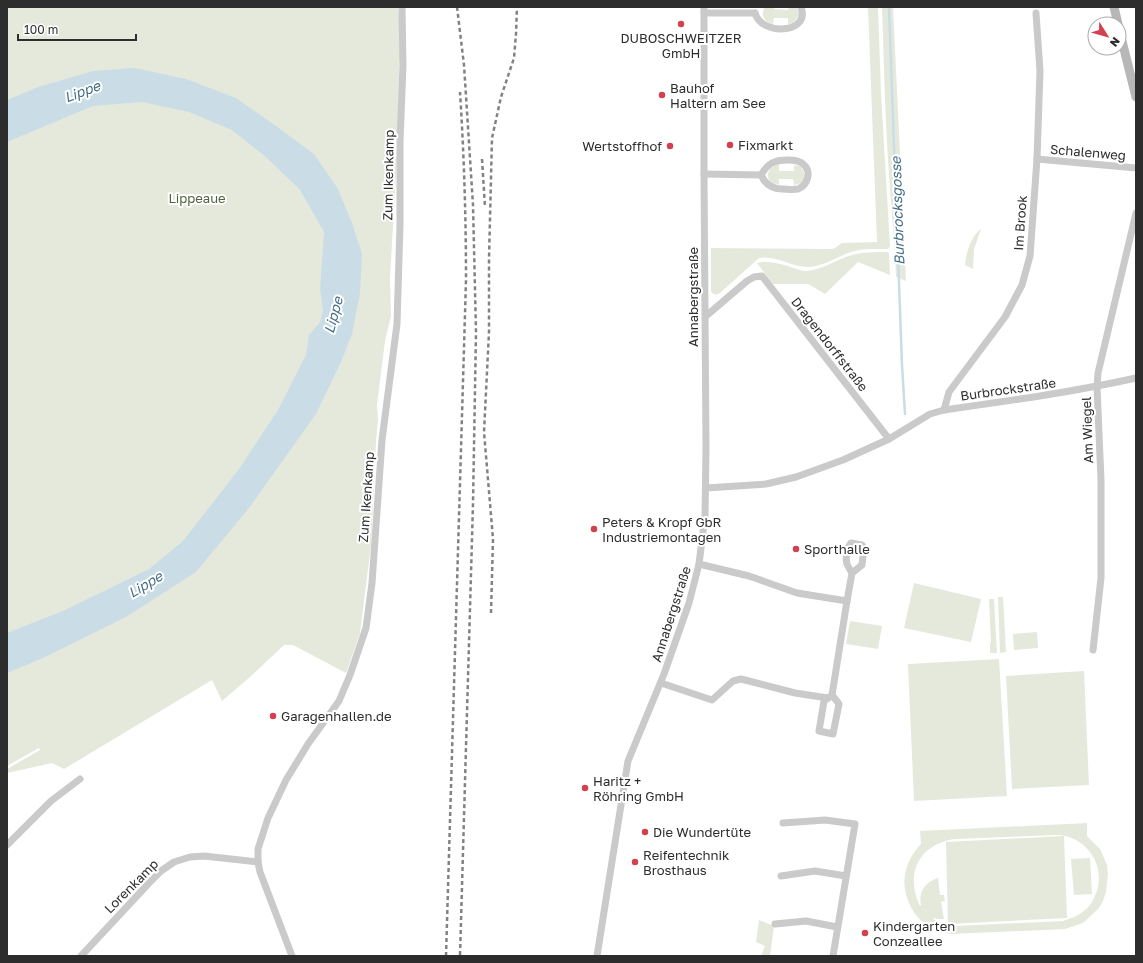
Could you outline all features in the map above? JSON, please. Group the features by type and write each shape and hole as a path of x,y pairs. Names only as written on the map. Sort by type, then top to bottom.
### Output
{"main road":[{"path":"1126,56 1136,97"}],"street":[{"name":"Zum Ikenkamp","path":"292,956 260,872 258,849 268,818 286,780 308,744 339,701 350,675 366,628 372,583 382,440 397,324 400,225 400,142 403,65 402,7"},
{"name":"Annabergstraße","path":"597,956 628,762 661,683 689,603 699,564 705,516 706,316 704,10 757,10 757,18 766,26 772,28 792,28 800,21 802,13 800,7"},
{"name":"Im Brook","path":"944,410 949,392 1005,317 1022,285 1030,256 1037,160 1040,72 1036,13"},
{"path":"795,160 806,167 808,175 804,185 794,190 772,187 764,182 761,175 766,166 774,161 795,160"},
{"name":"Schalenweg","path":"1037,160 1136,168"},
{"path":"704,174 761,175"},
{"name":"Am Wiegel","path":"1092,650 1101,578 1101,480 1097,387 1098,373 1136,213"},
{"name":"Dragendorffstraße","path":"706,316 747,281 754,277 762,276 889,439"},
{"name":"Burbrockstraße","path":"706,488 766,484 796,478 843,460 889,439 930,414 944,410 1063,393 1136,378"},
{"path":"699,564 749,576 797,593 847,600"},
{"path":"661,683 712,700 733,680 741,679 795,693 830,696 839,704 833,734 819,731 824,701 830,696 852,574"},
{"path":"7,846 51,801 80,779"},
{"path":"783,823 825,820 855,824 833,956"},
{"name":"Lorenkamp","path":"81,956 149,883 174,862 190,857 204,856 258,862"},
{"path":"781,876 815,870 846,876"},
{"path":"775,924 806,921 837,927"}],"green space":[{"name":"Lippeaue","path":"7,7 398,7 398,11 404,12 399,71 398,133 394,132 393,149 394,160 397,156 390,278 391,316 385,341 377,405 378,419 371,545 360,633 346,673 293,645 284,645 222,701 212,680 64,769 52,763 7,773 7,769 40,750 39,748 7,766"},
{"path":"765,7 788,10 789,7 797,7 799,14 792,23 788,24 788,18 774,18 773,24 767,22 764,18 763,13"},
{"path":"868,7 878,7 881,94 890,246 888,249 855,251 813,267 795,265 772,258 759,258 720,293 713,294 711,292 711,248 833,249 842,243 877,242"},
{"path":"882,7 893,7 906,281 896,277 886,133"},
{"path":"779,164 779,171 794,171 794,165 800,166 805,176 803,181 794,185 793,179 779,179 779,185 770,182 768,176 769,170 773,166"},
{"path":"981,229 974,249 973,269 965,265 967,255 974,236"},
{"path":"889,253 890,275 858,262 825,294 808,284 773,284 757,263 775,263 804,271 823,267 852,255"},
{"path":"914,583 981,599 971,642 904,628"},
{"path":"998,597 1003,597 1006,652 1000,653"},
{"path":"989,599 994,599 997,653 990,653"},
{"path":"850,621 882,626 878,649 846,644"},
{"path":"1037,632 1038,648 1014,650 1013,634"},
{"path":"999,659 1007,796 914,801 908,664"},
{"path":"1084,671 1089,785 1012,789 1006,676"},
{"path":"1087,823 1087,836 1100,849 1107,865 1108,874 1106,892 1103,901 1098,909 1083,923 1065,929 951,934 938,931 927,925 917,916 907,899 905,890 904,882 907,866 915,851 921,844 920,831","holes":["1057,835 1078,841 1093,856 1099,876 1098,887 1094,898 1089,906 1075,917 1063,921 957,926 945,924 933,919 944,919 941,902 945,901 944,895 940,895 938,878 926,885 922,892 920,900 921,905 920,906 919,904 915,892 915,871 919,861 925,853 943,842 955,839"]},
{"path":"1064,836 1067,918 948,924 946,842"},
{"path":"1090,858 1092,894 1074,895 1071,859"},
{"path":"759,920 774,926 770,956 761,956 765,946 756,942"}],"water":[{"name":"Lippe","path":"135,68 186,79 236,98 314,154 338,189 352,223 362,254 360,293 352,334 341,362 316,414 249,508 196,572 126,617 43,658 7,673 7,633 65,610 149,569 183,541 239,469 278,410 306,355 309,335 320,322 323,311 320,289 324,232 300,190 267,158 232,130 189,112 142,102 93,106 7,142 7,100 38,87 93,71"}],"waterway":[{"name":"Burbrocksgosse","path":"889,7 905,414"}],"railway":[{"path":"457,7 464,65 473,205 476,332 473,504 460,956"},
{"path":"491,613 493,539 484,432 489,332 492,138 501,97 514,58 517,7"},
{"path":"446,956 466,280 466,233 460,92"},
{"path":"482,159 485,207"}],"place":[{"name":"DUBOSCHWEITZER GmbH","path":"681,24"},
{"name":"Bauhof Haltern am See","path":"662,95"},
{"name":"Fixmarkt","path":"730,145"},
{"name":"Wertstoffhof","path":"670,146"},
{"name":"Peters & Kropf GbR Industriemontagen","path":"594,529"},
{"name":"Sporthalle","path":"796,549"},
{"name":"Garagenhallen.de","path":"273,716"},
{"name":"Haritz + Röhring GmbH","path":"585,788"},
{"name":"Die Wundertüte","path":"645,832"},
{"name":"Reifentechnik Brosthaus","path":"635,862"},
{"name":"Kindergarten Conzeallee","path":"865,933"}]}
